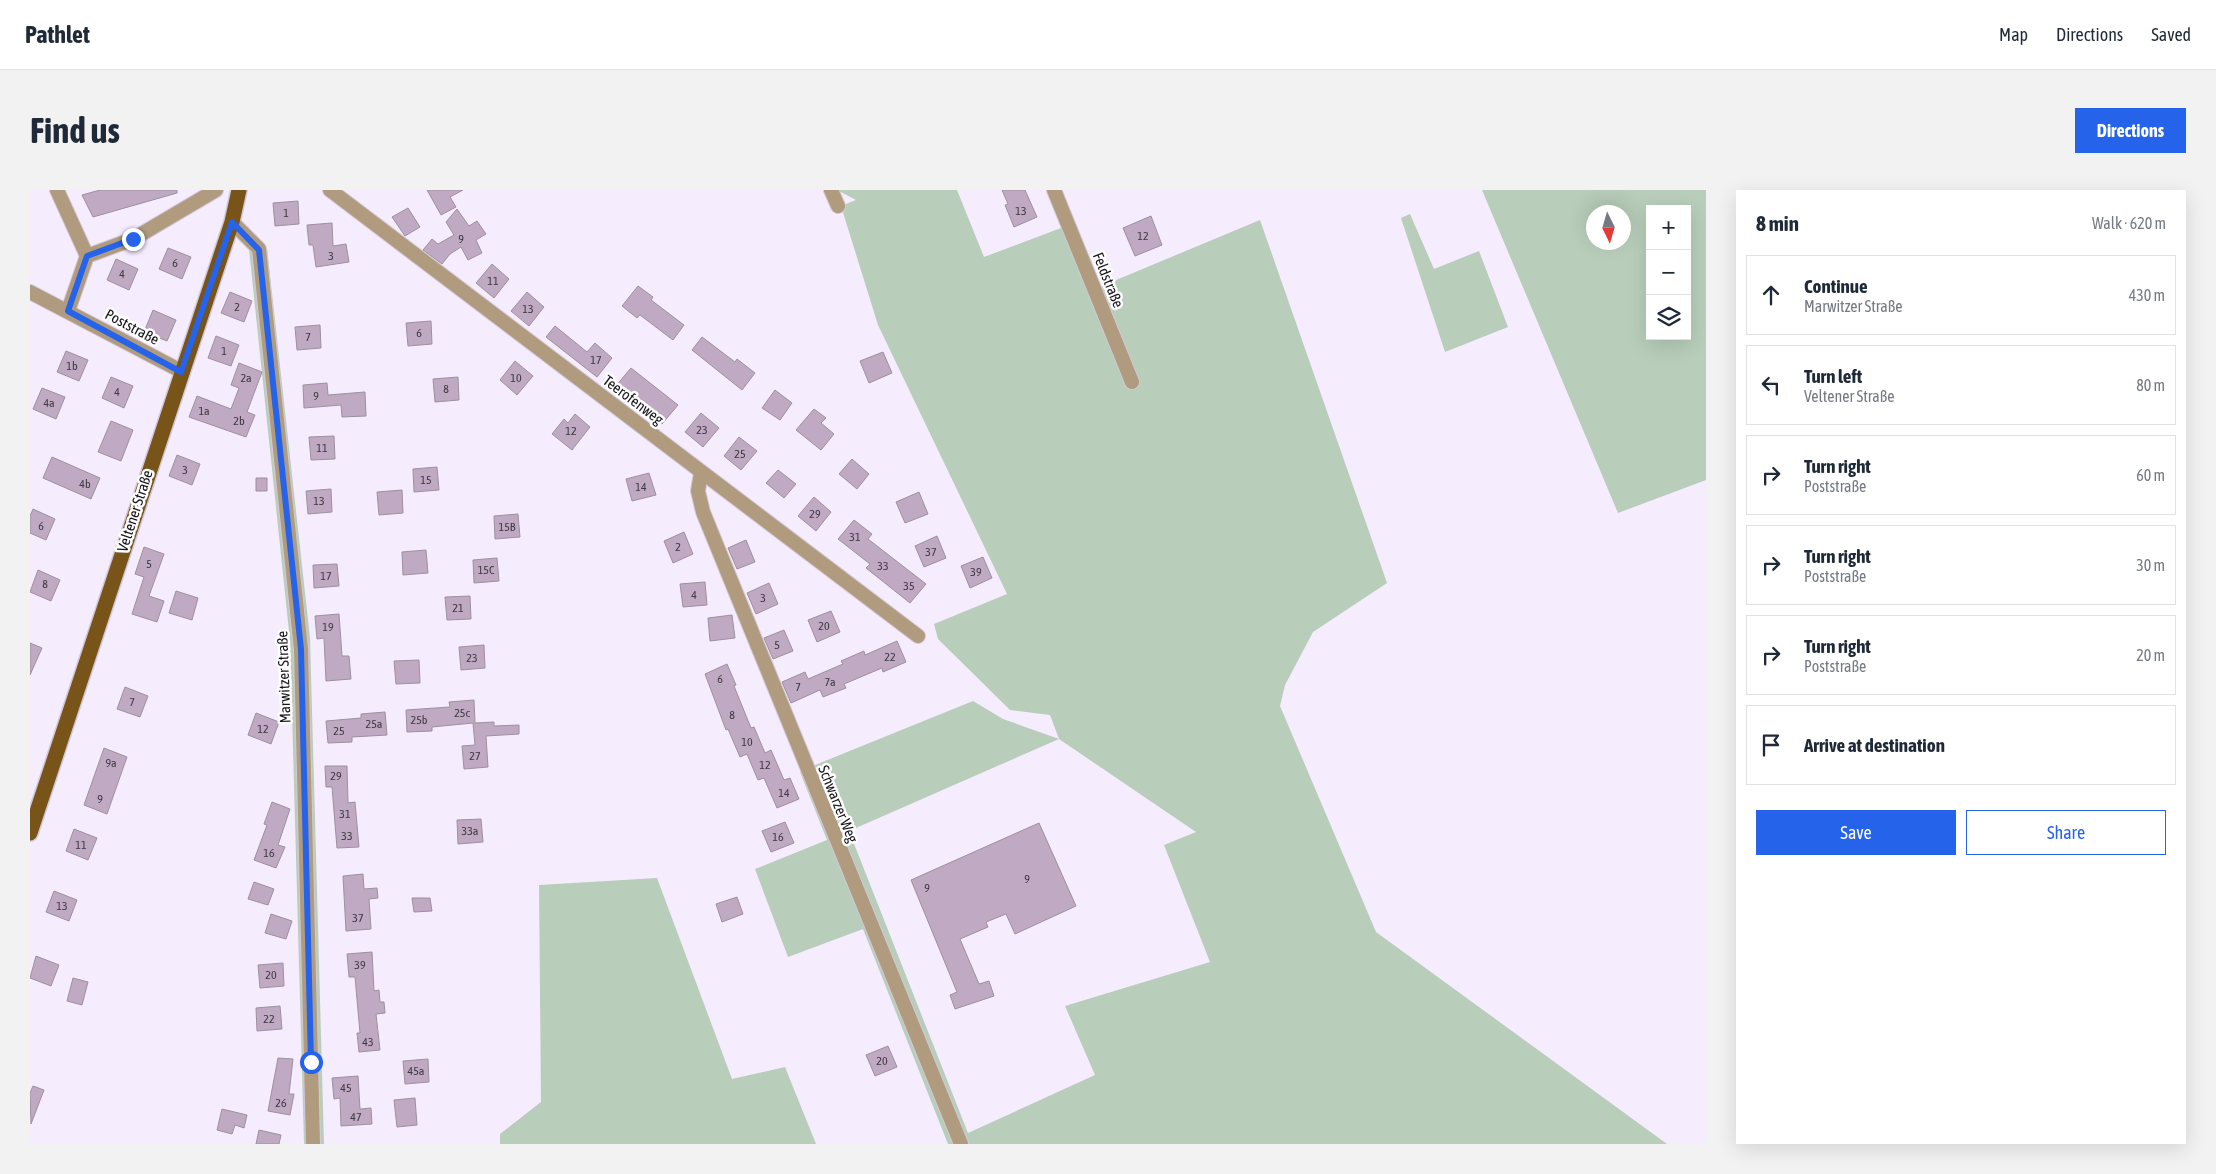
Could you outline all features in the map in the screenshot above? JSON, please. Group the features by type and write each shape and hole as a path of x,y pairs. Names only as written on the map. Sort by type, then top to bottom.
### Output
{"main road":[{"name":"Veltener Straße","path":"30,833 232,222 239,190"}],"street":[{"path":"57,190 87,256 68,311"},
{"path":"87,256 133,239 216,190"},
{"name":"Teerofenweg","path":"330,190 918,636"},
{"path":"831,190 838,206"},
{"name":"Feldstraße","path":"1054,190 1132,382"},
{"name":"Marwitzer Straße","path":"232,222 259,250 301,649 313,1144"},
{"name":"Poststraße","path":"30,292 181,372"},
{"name":"Schwarzer Weg","path":"701,473 698,491 703,512 961,1144"}],"green space":[{"path":"837,190 957,190 984,257 1069,225 1097,288 1260,220 1387,583 1313,632 1285,685 1280,706 1376,932 1667,1144 948,1144 863,929 788,957 755,869 827,840 800,772 820,763 973,701 1003,719 1059,739 1050,715 1010,710 938,639 934,624 1007,594 878,325 841,206 856,200","holes":["1059,739 1196,832 1164,845 1210,962 1065,1006 1095,1075 968,1133 849,831"]},
{"path":"1482,190 1706,190 1706,480 1618,513"},
{"path":"1410,214 1434,269 1479,251 1508,327 1445,352 1401,218"},
{"path":"267,248 310,638 324,1144 304,1144 290,641 249,249"},
{"path":"657,878 732,1079 785,1067 816,1144 500,1144 500,1134 541,1102 539,885"}],"building":[{"path":"100,190 177,190 177,193 93,217 82,195"},
{"path":"427,190 463,190 450,197 456,207 441,215"},
{"path":"1002,190 1025,190 1037,217 1014,227 1005,205 1008,204"},
{"path":"298,201 299,224 275,226 273,203"},
{"path":"408,208 420,227 405,236 392,217"},
{"path":"457,209 469,226 477,221 486,234 476,240 482,253 468,260 461,247 450,254 442,264 423,250 432,239 438,244 454,235 446,222"},
{"path":"1151,216 1162,245 1135,256 1123,228"},
{"path":"332,223 333,246 346,244 349,262 316,267 313,245 309,245 307,225"},
{"path":"168,248 191,257 182,279 159,269"},
{"path":"116,259 138,269 129,290 107,280"},
{"path":"492,264 509,279 494,298 476,283"},
{"path":"638,286 653,297 651,300 684,325 673,340 640,315 637,318 622,306"},
{"path":"230,292 252,301 244,322 221,313"},
{"path":"527,292 544,307 529,326 511,311"},
{"path":"153,310 176,320 167,341 144,332"},
{"path":"431,321 432,344 408,346 406,323"},
{"path":"320,325 321,348 297,350 295,327"},
{"path":"555,326 587,352 595,343 612,358 597,377 546,337"},
{"path":"216,336 239,345 231,366 208,358"},
{"path":"702,337 735,362 737,359 755,373 742,390 692,350"},
{"path":"66,351 88,360 79,381 57,372"},
{"path":"883,352 892,373 869,383 860,361"},
{"path":"515,361 533,376 517,395 500,380"},
{"path":"239,363 262,372 247,412 255,415 246,437 189,417 197,396 231,409 239,388 231,385"},
{"path":"631,368 678,405 662,424 615,387"},
{"path":"111,377 133,386 124,408 102,398"},
{"path":"458,377 459,400 435,402 433,379"},
{"path":"327,383 328,395 365,392 366,416 342,417 341,405 304,408 303,385"},
{"path":"42,388 65,397 56,419 33,409"},
{"path":"775,390 792,403 780,420 762,408"},
{"path":"814,409 826,418 821,423 834,434 821,450 796,430"},
{"path":"701,413 719,428 703,447 685,432"},
{"path":"575,414 590,427 572,450 552,434 564,419 568,423"},
{"path":"111,421 133,430 121,461 98,452"},
{"path":"334,436 335,459 311,460 309,437"},
{"path":"739,437 757,451 741,470 724,456"},
{"path":"177,455 200,464 192,485 169,476"},
{"path":"52,457 100,478 91,499 43,478"},
{"path":"852,459 869,474 857,489 839,474"},
{"path":"437,467 439,490 414,492 413,469"},
{"path":"778,470 796,484 784,498 766,483"},
{"path":"649,473 656,495 632,501 626,479"},
{"path":"256,478 267,478 267,491 256,491"},
{"path":"331,489 332,512 308,514 306,491"},
{"path":"402,490 403,513 379,515 377,492"},
{"path":"919,492 928,514 905,523 896,502"},
{"path":"814,497 831,512 816,531 798,516"},
{"path":"33,509 55,519 46,540 30,533 30,516"},
{"path":"518,514 520,537 495,539 494,516"},
{"path":"854,520 872,534 868,539 926,584 910,603 866,568 870,564 838,539"},
{"path":"684,532 693,554 673,563 664,541"},
{"path":"937,536 946,558 924,567 915,546"},
{"path":"746,540 755,562 737,569 728,548"},
{"path":"144,547 164,554 149,596 164,601 157,622 132,614 144,577 135,574"},
{"path":"426,550 428,573 403,575 402,552"},
{"path":"983,557 992,578 970,588 961,566"},
{"path":"497,558 499,581 474,583 473,560"},
{"path":"337,564 339,586 314,588 313,565"},
{"path":"38,570 60,580 51,601 30,592"},
{"path":"705,582 707,605 683,607 680,584"},
{"path":"769,583 778,604 756,614 747,593"},
{"path":"176,591 198,598 192,620 169,613"},
{"path":"470,596 471,619 447,620 445,597"},
{"path":"831,611 840,632 817,642 808,620"},
{"path":"339,614 342,656 349,656 351,679 326,681 324,638 317,639 315,616"},
{"path":"732,615 735,638 710,641 708,618"},
{"path":"784,630 793,651 773,659 764,638"},
{"path":"897,641 906,662 883,672 882,668 844,684 846,688 823,697 820,690 791,703 782,682 805,672 808,679 843,664 841,661 864,651 865,655"},
{"path":"30,643 42,648 30,675"},
{"path":"484,645 485,668 461,670 459,647"},
{"path":"419,660 420,683 396,684 394,661"},
{"path":"727,664 751,728 754,727 765,753 771,750 784,780 790,778 799,799 777,808 764,778 758,780 747,754 740,757 728,729 726,730 705,674"},
{"path":"125,687 148,696 140,717 117,709"},
{"path":"474,700 475,723 494,722 494,726 519,725 519,734 486,736 488,767 464,769 462,746 475,745 473,723 432,727 432,731 407,732 406,710 450,707 449,702"},
{"path":"385,712 387,735 352,737 352,742 328,743 326,721 361,718 361,714"},
{"path":"256,713 279,722 271,744 248,735"},
{"path":"104,748 127,757 107,814 84,805"},
{"path":"325,766 347,766 348,803 355,802 359,847 337,848 332,787 326,787"},
{"path":"272,802 290,809 278,845 285,847 276,868 254,860 267,825 264,824"},
{"path":"481,819 483,842 458,844 457,820"},
{"path":"785,822 794,843 771,852 762,831"},
{"path":"1039,823 1076,906 1015,934 1006,914 986,922 988,927 960,939 979,984 989,981 994,996 955,1009 950,995 957,992 911,880"},
{"path":"74,829 97,838 88,860 66,851"},
{"path":"363,874 364,889 377,888 378,898 369,899 371,929 346,931 343,876"},
{"path":"254,882 274,889 268,905 248,899"},
{"path":"54,891 77,900 69,921 46,912"},
{"path":"737,897 743,914 722,922 716,904"},
{"path":"412,898 430,898 432,911 414,912"},
{"path":"271,914 292,921 286,939 265,933"},
{"path":"372,952 374,991 379,990 380,1002 384,1002 385,1013 376,1014 380,1050 359,1052 357,1033 360,1033 355,977 349,977 347,954"},
{"path":"36,956 59,965 51,986 30,978"},
{"path":"283,963 284,986 260,988 258,965"},
{"path":"73,978 88,982 82,1005 67,1001"},
{"path":"280,1006 282,1029 257,1031 256,1008"},
{"path":"888,1046 897,1067 875,1076 866,1055"},
{"path":"278,1058 293,1059 289,1094 294,1094 290,1115 268,1111"},
{"path":"428,1059 429,1082 405,1084 403,1061"},
{"path":"358,1076 360,1109 371,1108 372,1124 341,1126 340,1098 334,1099 332,1078"},
{"path":"33,1086 44,1090 31,1124 30,1093"},
{"path":"415,1098 417,1125 397,1127 394,1100"},
{"path":"222,1109 247,1115 244,1128 235,1125 232,1134 217,1130"},
{"path":"259,1130 281,1135 279,1144 256,1144"}],"route":[{"path":"133,239 87,256 68,311 181,372 232,222 259,250 301,649 311,1062"}]}
